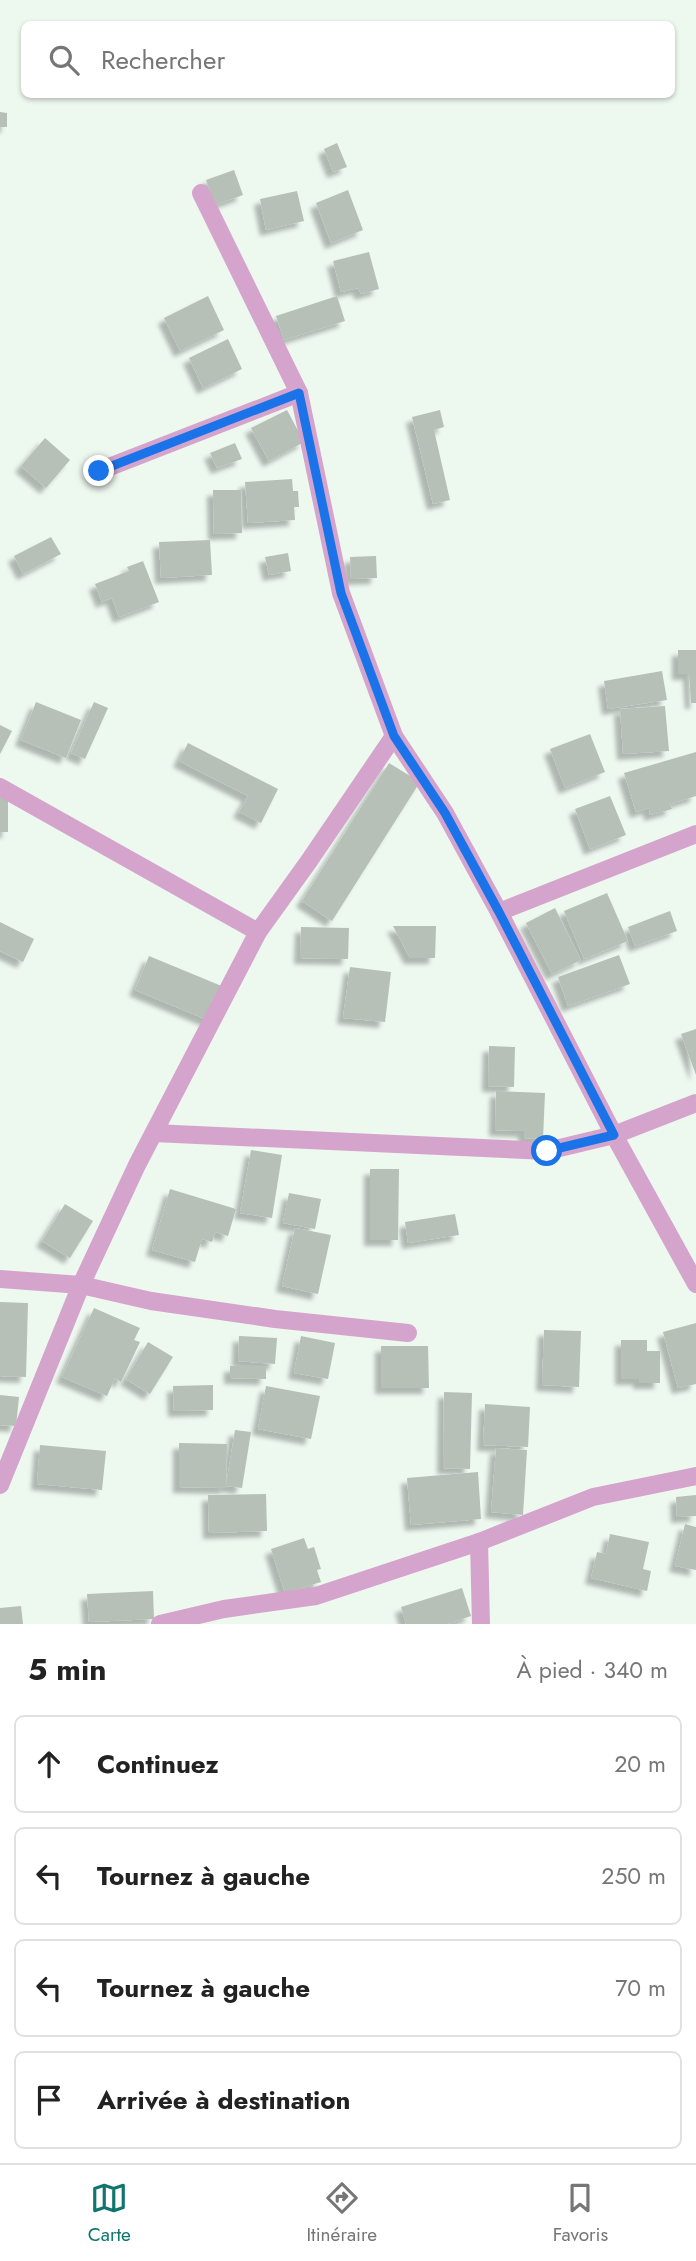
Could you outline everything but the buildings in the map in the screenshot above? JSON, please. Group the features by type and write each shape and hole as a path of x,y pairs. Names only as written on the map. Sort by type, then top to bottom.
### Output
{"street":[{"path":"201,193 299,393 341,593 394,736 445,813 614,1135 696,1284"},
{"path":"99,471 299,393"},
{"path":"0,1485 81,1285 137,1165 258,932 394,736"},
{"path":"0,787 258,932"},
{"path":"499,912 696,834"},
{"path":"155,1133 547,1151 614,1135 696,1103"},
{"path":"0,1279 81,1285 151,1301 408,1334"},
{"path":"160,1624 224,1609 316,1596 479,1542 593,1497 696,1476"},
{"path":"479,1542 481,1624"}],"route":[{"path":"99,471 299,393 341,593 394,736 445,813 614,1135 547,1151"}]}
